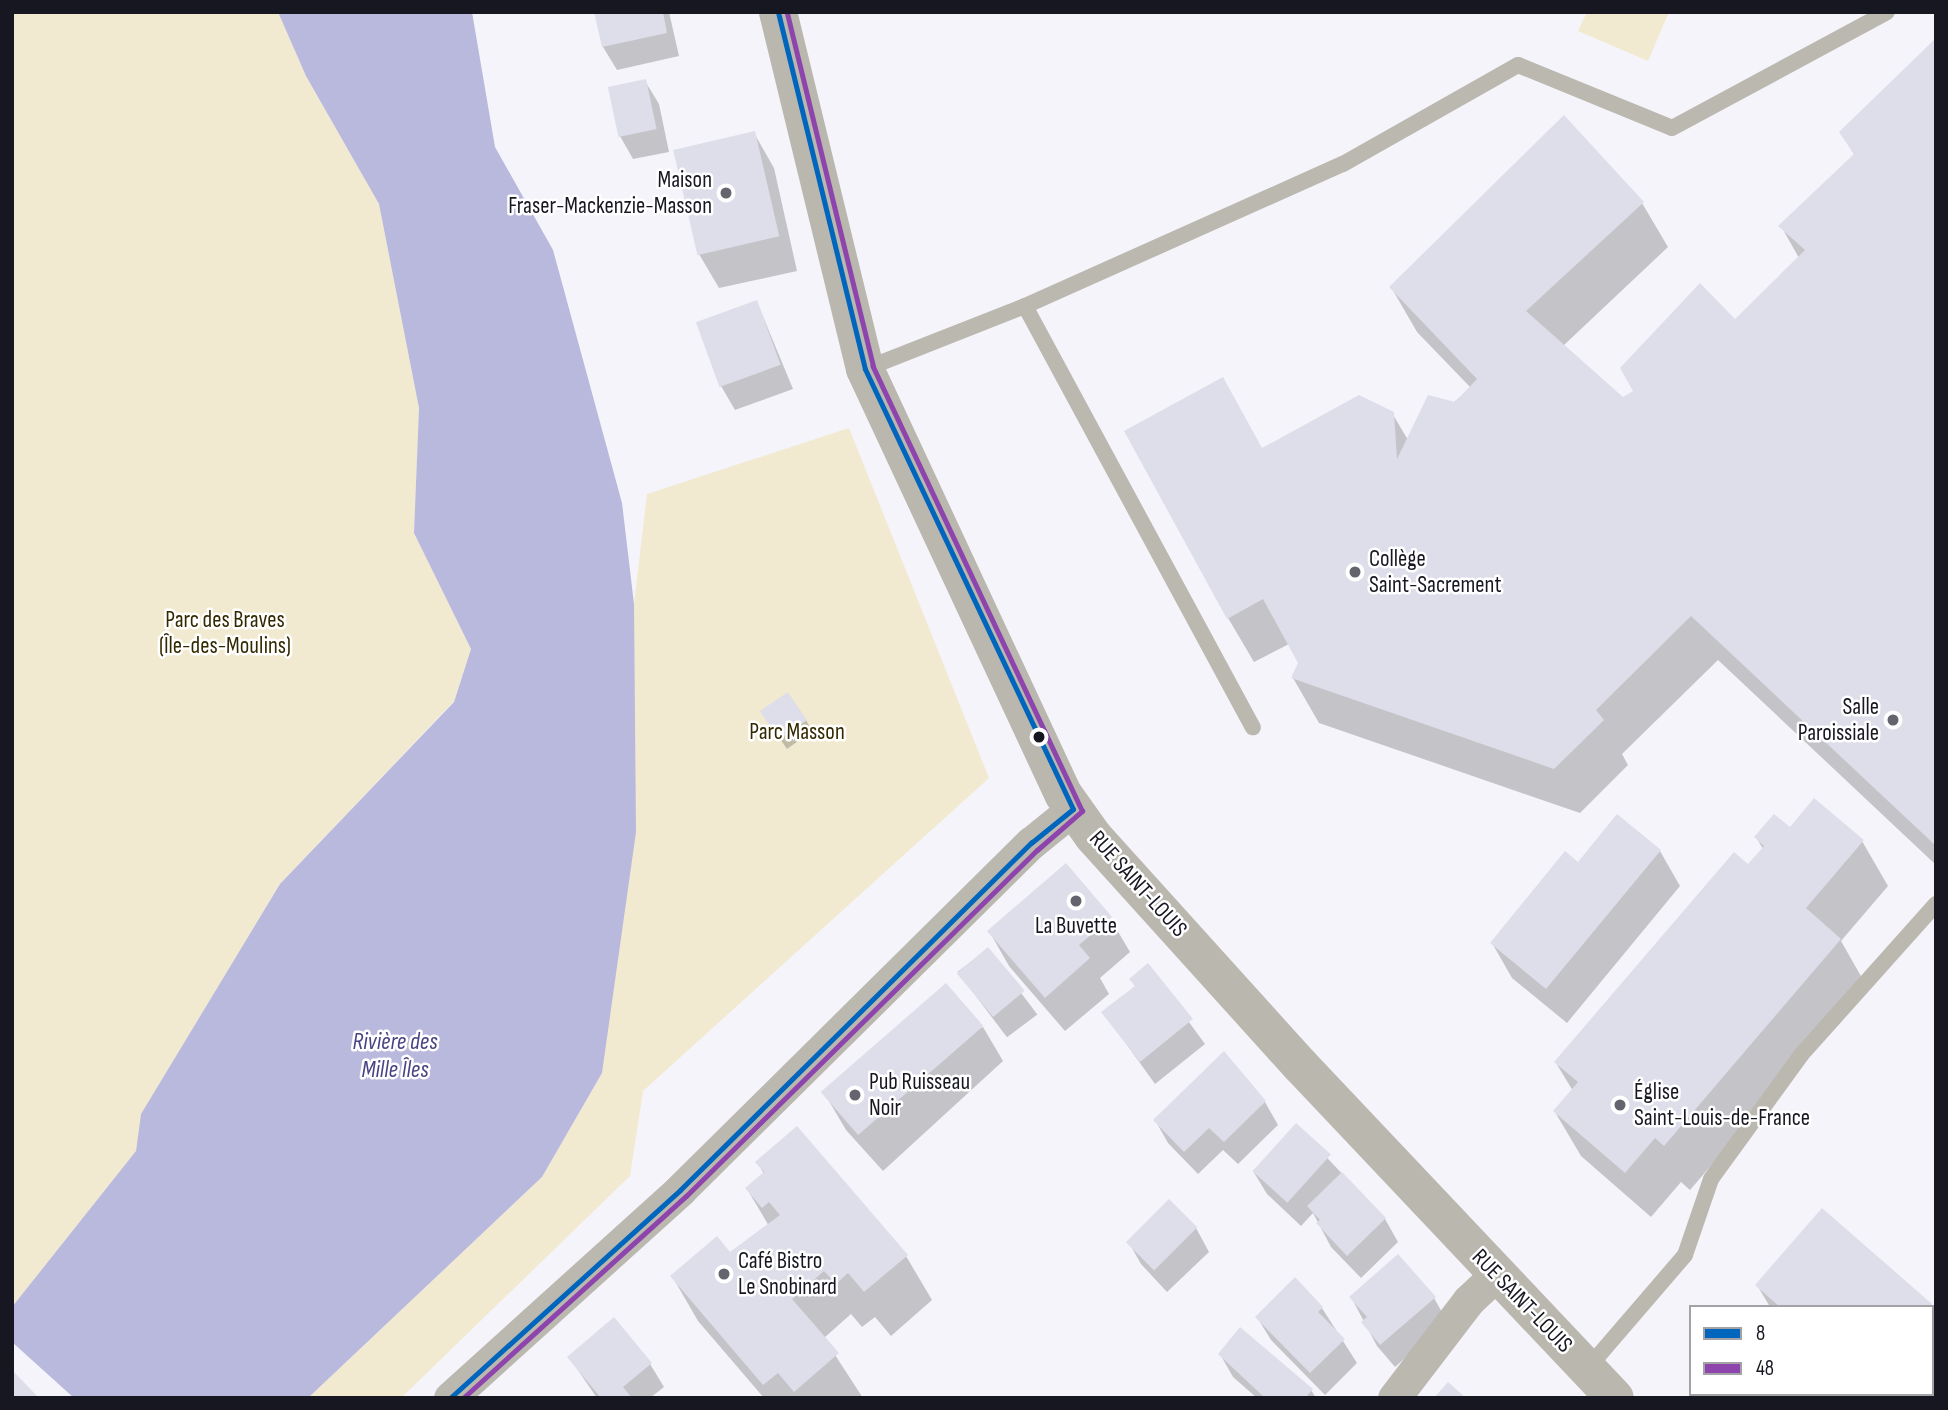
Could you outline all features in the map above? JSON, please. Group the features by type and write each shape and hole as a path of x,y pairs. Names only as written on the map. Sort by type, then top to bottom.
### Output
{"main road":[{"name":"RUE SAINT-LOUIS","path":"778,12 865,369 920,495 1073,809 1291,1055 1615,1398"}],"street":[{"path":"450,1398 680,1190 1031,843 1073,809"},
{"path":"1394,1398 1469,1300 1496,1275"}],"lane":[{"path":"865,369 1025,306 1343,164 1518,65 1672,128 1887,12"},
{"path":"1025,306 1253,727"},
{"path":"1587,1369 1685,1255 1711,1179 1801,1055 1936,904"}],"green space":[{"name":"Parc des Braves (Île-des-Moulins)","path":"12,12 278,12 306,76 379,204 419,408 414,533 471,649 454,701 280,884 141,1114 136,1151 12,1307"},
{"path":"1587,12 1669,12 1648,61 1578,31"},
{"name":"Parc Masson","path":"849,428 989,778 643,1091 630,1176 401,1398 308,1398 542,1177 602,1073 634,604 647,494"}],"water":[{"name":"Rivière des Mille Îles","path":"278,12 472,12 495,147 553,250 622,503 634,604 636,832 602,1073 542,1177 308,1398 74,1398 12,1342 12,1307 136,1151 141,1114 280,884 454,702 471,649 414,533 419,408 379,204 306,76"}],"building":[{"path":"594,12 663,12 667,33 602,47"},
{"path":"1936,38 1936,846 1691,616 1596,710 1604,720 1554,769 1291,678 1298,663 1263,599 1227,619 1124,431 1223,377 1262,448 1359,395 1394,412 1397,459 1428,395 1455,402 1477,379 1389,287 1564,115 1644,202 1526,311 1623,397 1633,391 1620,368 1700,283 1735,319 1805,250 1778,226 1854,154 1839,132"},
{"path":"646,79 657,129 618,137 608,87"},
{"name":"Maison Fraser-Mackenzie-Masson","path":"755,131 779,236 697,255 673,150"},
{"path":"757,300 781,365 720,387 696,322"},
{"path":"788,692 807,720 779,739 760,711"},
{"path":"1814,798 1864,840 1806,908 1841,939 1664,1146 1655,1138 1625,1173 1553,1111 1578,1082 1554,1062 1734,852 1748,864 1764,846 1754,837 1774,814 1790,827"},
{"path":"1617,814 1661,850 1546,989 1490,943 1565,851 1578,862"},
{"path":"1066,863 1112,917 1079,945 1090,958 1045,998 987,931"},
{"path":"988,947 1025,991 993,1017 957,973"},
{"path":"1148,963 1193,1019 1140,1062 1101,1012 1135,986 1129,979"},
{"path":"946,983 983,1026 858,1135 821,1092"},
{"path":"1224,1051 1266,1101 1224,1142 1209,1128 1184,1152 1153,1120"},
{"path":"1296,1123 1331,1154 1287,1203 1253,1171"},
{"path":"797,1126 908,1255 864,1292 848,1273 836,1284 824,1271 792,1299 839,1353 794,1392 778,1373 763,1385 670,1276 717,1236 730,1252 780,1215 769,1202 762,1208 745,1188 764,1172 755,1162"},
{"path":"1342,1172 1386,1218 1347,1256 1316,1223 1320,1220 1307,1206"},
{"path":"1169,1199 1197,1227 1154,1270 1126,1242"},
{"path":"1822,1208 1932,1304 1778,1305 1755,1285"},
{"path":"1398,1254 1436,1297 1380,1345 1361,1322 1367,1317 1349,1297"},
{"path":"1295,1277 1323,1307 1318,1312 1345,1339 1310,1373 1255,1317"},
{"path":"614,1317 652,1363 623,1387 632,1398 601,1398 567,1357"},
{"path":"1240,1327 1313,1389 1305,1398 1265,1398 1218,1354"},
{"path":"12,1370 39,1398 12,1398"},
{"path":"1448,1382 1466,1398 1434,1398"}],"transit line":[{"name":"8","path":"450,1398 680,1190 1031,843 1073,809 865,369 778,12"},
{"name":"48","path":"463,1398 686,1196 1037,850 1082,811 873,366 787,12"}],"place":[{"name":"Maison Fraser-Mackenzie-Masson","path":"726,193"},
{"name":"Collège Saint-Sacrement","path":"1355,572"},
{"name":"Salle Paroissiale","path":"1893,720"},
{"name":"La Buvette","path":"1076,901"},
{"name":"Pub Ruisseau Noir","path":"855,1095"},
{"name":"Église Saint-Louis-de-France","path":"1620,1105"},
{"name":"Café Bistro Le Snobinard","path":"724,1274"}]}
